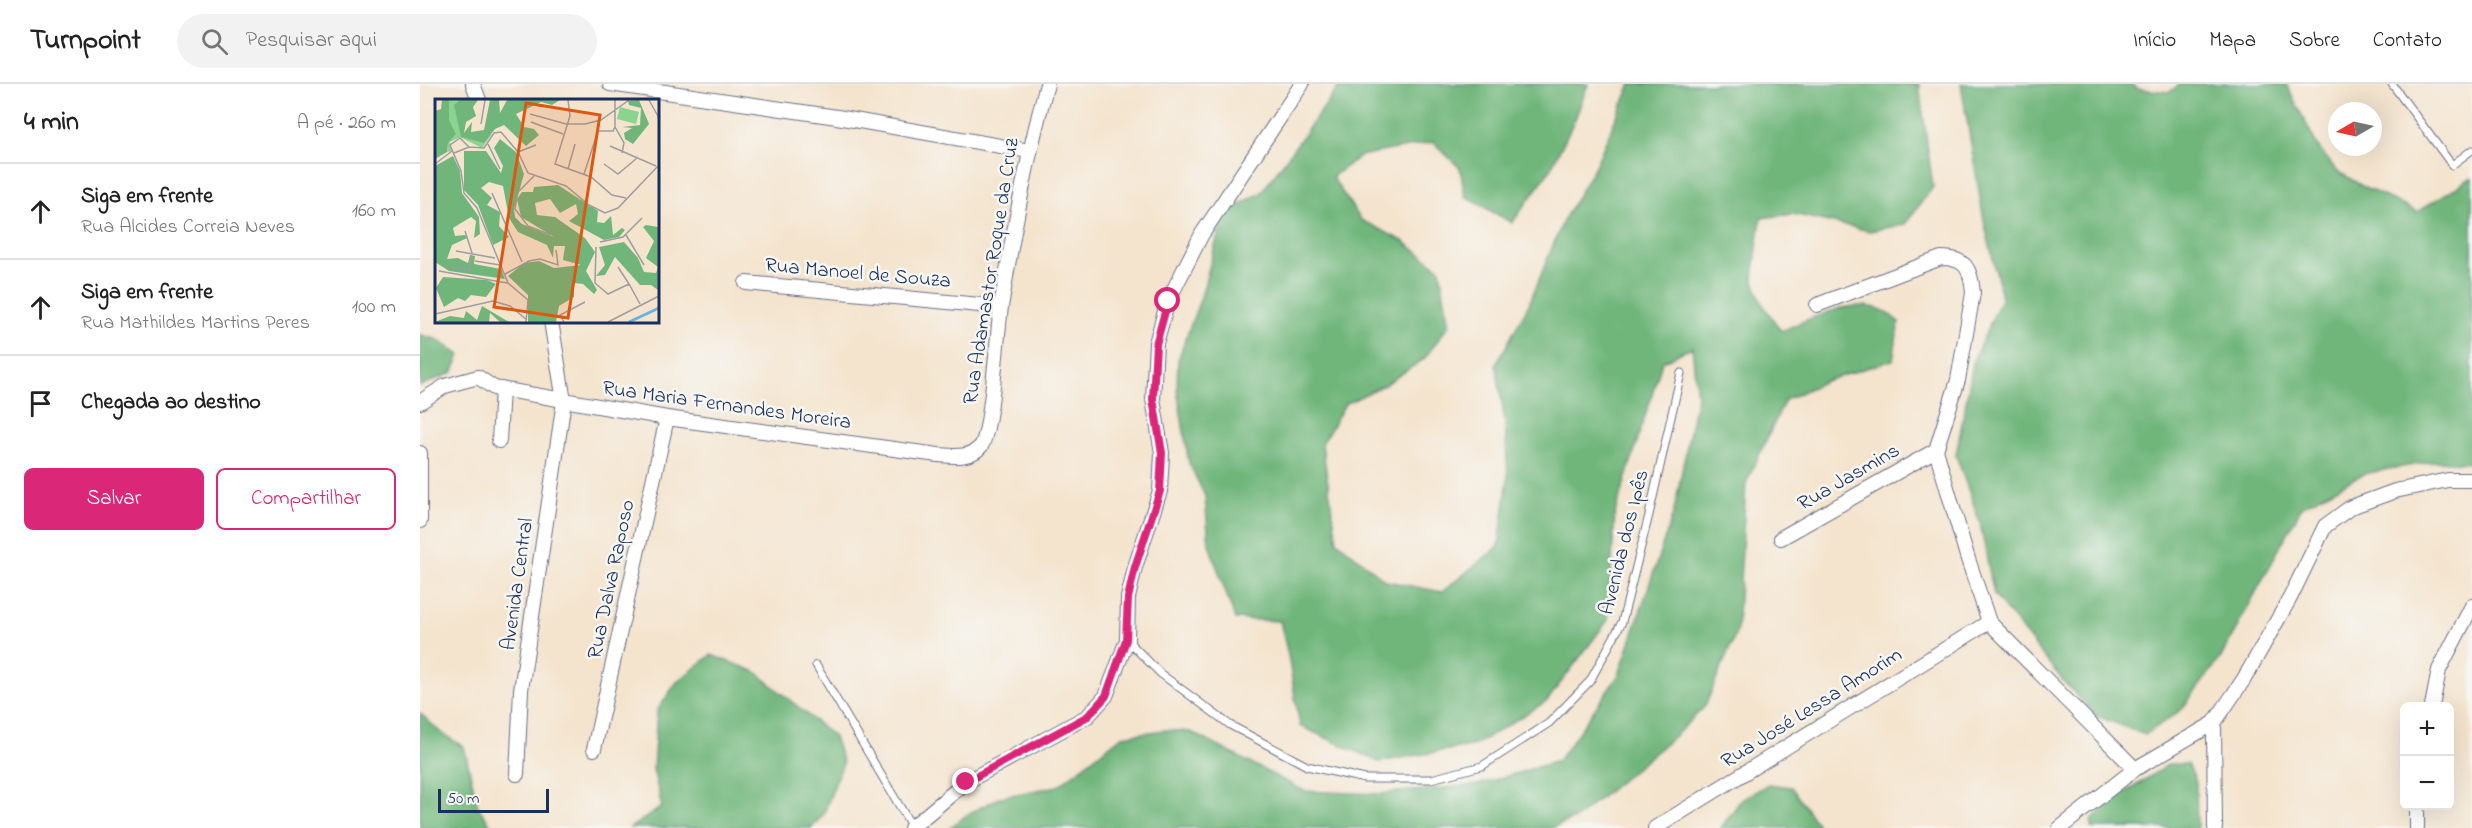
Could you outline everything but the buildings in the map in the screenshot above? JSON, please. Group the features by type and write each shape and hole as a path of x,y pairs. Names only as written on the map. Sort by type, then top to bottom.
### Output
{"street":[{"path":"473,84 479,99"},
{"path":"610,84 837,117 1029,151"},
{"name":"Rua Adamastor Roque da Cruz","path":"964,456 975,451 982,444 985,433 1001,307 1029,151 1047,84"},
{"path":"911,827 966,782 1088,716 1106,696 1126,640 1128,598 1135,567 1160,491 1162,453 1153,399 1156,344 1168,301 1202,234 1302,84"},
{"path":"1817,305 1941,258 1955,258 1964,264 1972,278 1973,293 1958,380 1936,450 1989,622 2135,769"},
{"name":"Rua Manoel de Souza","path":"746,283 1001,307"},
{"path":"551,322 564,401"},
{"name":"Rua Maria Fernandes Moreira","path":"420,402 445,386 478,377 494,388 667,418 926,454 964,456"},
{"path":"500,441 502,389"},
{"name":"Avenida Central","path":"517,774 521,690 564,401"},
{"name":"Rua Dalva Raposo","path":"594,749 667,418"},
{"name":"Rua Jasmins","path":"1781,538 1936,450"},
{"path":"420,453 420,521"},
{"path":"2060,828 2135,769 2214,723 2244,679 2290,598 2325,526 2350,507 2395,491 2448,480 2472,480"},
{"path":"2433,702 2439,670 2472,606"},
{"name":"Rua José Lessa Amorim","path":"1655,828 1989,622"},
{"path":"2214,723 2215,828"},
{"path":"2417,810 2417,828"}],"lane":[{"path":"2392,84 2452,165 2472,150"},
{"name":"Avenida dos Ipês","path":"1126,640 1161,674 1230,725 1307,766 1365,779 1431,780 1482,766 1548,723 1590,681 1622,621 1681,373"},
{"path":"816,665 911,827"}],"green space":[{"path":"1341,84 1588,84 1575,119 1550,170 1512,223 1465,196 1460,168 1433,142 1360,156 1332,177 1361,220 1403,241 1440,269 1449,325 1424,359 1386,384 1345,404 1322,444 1337,541 1386,581 1442,592 1499,546 1508,478 1505,421 1496,365 1529,304 1563,221 1595,166 1631,84 1919,84 1933,187 1905,224 1870,231 1793,214 1761,218 1753,278 1761,302 1781,331 1818,315 1845,308 1872,307 1886,312 1899,322 1893,360 1825,381 1785,400 1746,483 1737,631 1705,706 1677,734 1576,818 1551,828 950,828 968,814 1001,797 1058,786 1122,736 1165,730 1191,732 1304,791 1379,794 1477,785 1558,761 1619,675 1674,511 1697,396 1692,347 1662,362 1615,513 1608,620 1547,701 1475,745 1379,762 1300,726 1280,621 1235,619 1209,544 1205,496 1189,463 1177,389 1178,360 1201,297 1224,213 1261,193"},
{"path":"1961,84 2130,84 2138,89 2169,92 2181,84 2286,84 2318,147 2336,170 2362,186 2417,212 2472,177 2472,463 2435,461 2363,474 2302,506 2220,659 2181,710 2145,735 2097,716 2064,682 1994,595 1980,523 1956,455 1974,359 2002,297 1984,221"},
{"path":"420,335 438,340 460,355 452,373 420,386"},
{"path":"711,655 756,672 834,737 843,763 823,815 811,828 630,828 662,807 653,769 657,711 676,683"},
{"path":"420,713 441,733 464,747 478,807 493,828 420,828"},
{"path":"2169,764 2188,764 2196,782 2197,828 2091,828 2092,819 2115,799"},
{"path":"1768,784 1791,787 1820,828 1721,828 1740,801"}],"route":[{"path":"966,782 1088,716 1106,696 1126,640 1128,598 1135,567 1160,491 1162,453 1153,399 1156,344 1168,301"}]}
